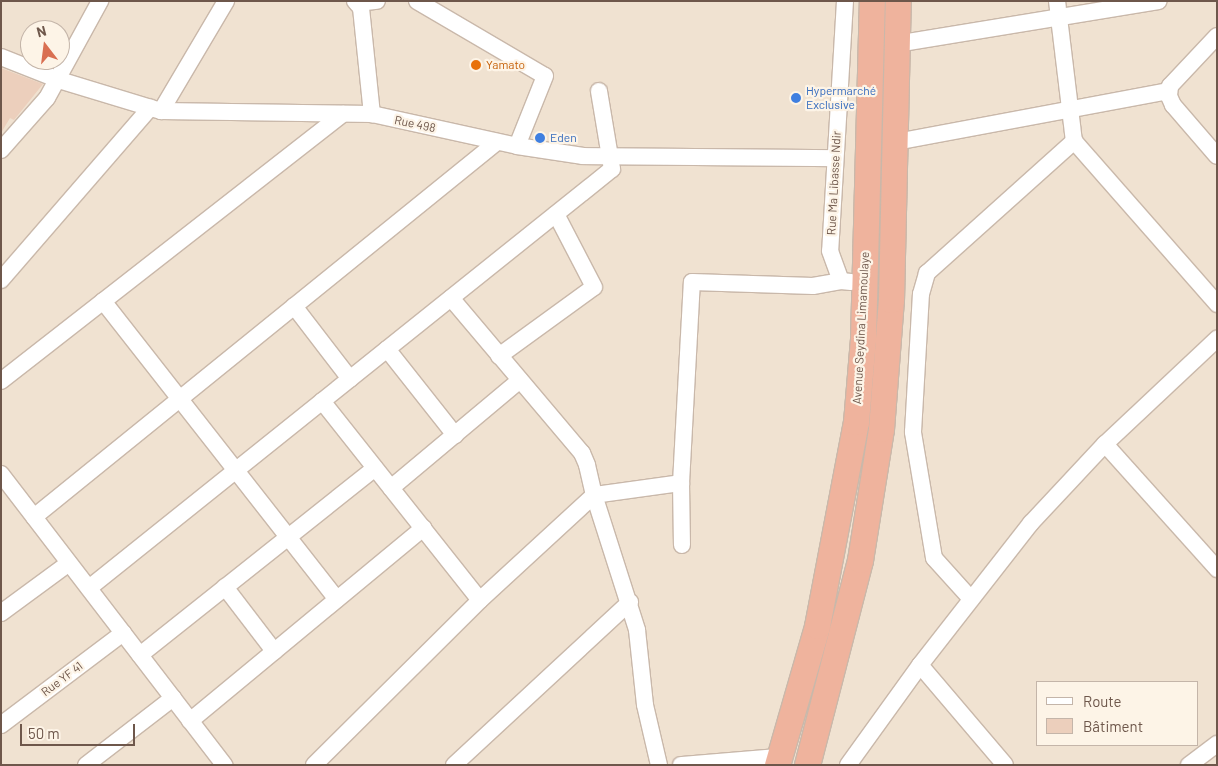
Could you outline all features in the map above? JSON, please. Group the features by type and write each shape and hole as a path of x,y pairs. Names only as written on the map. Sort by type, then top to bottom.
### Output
{"highway":[{"name":"Avenue Seydina Limamoulaye","path":"778,761 817,626 844,494 856,422 863,339 852,282 872,1"},
{"path":"807,765 860,560 881,429 891,300 898,1"}],"street":[{"path":"1,150 59,80 100,1"},
{"path":"1,280 156,110 226,1"},
{"path":"356,2 377,1"},
{"path":"417,1 545,76 518,146"},
{"name":"Rue Ma Libasse Ndir","path":"845,1 830,251 835,270 852,282"},
{"path":"896,44 1057,8 1159,1"},
{"path":"356,2 361,8 372,114"},
{"path":"1057,8 1068,110 1074,141 1217,304"},
{"path":"1217,36 1170,86 1169,91 1173,106 1217,156"},
{"name":"Rue 498","path":"1,57 59,80 156,110 372,114 518,146 609,157 835,158"},
{"path":"89,588 612,169 599,91"},
{"path":"896,142 1169,91"},
{"path":"1,380 343,114"},
{"path":"971,599 934,558 913,432 921,294 927,273 1074,141"},
{"path":"34,517 497,142"},
{"path":"499,356 594,287 556,214"},
{"path":"682,545 681,484 692,282 814,286 852,282"},
{"path":"451,298 582,453 630,602 642,653 645,705 659,765"},
{"path":"104,301 337,599"},
{"path":"294,306 350,379"},
{"path":"848,765 920,665 1030,523 1105,444 1216,343"},
{"path":"387,349 455,435"},
{"path":"391,488 520,380"},
{"path":"322,401 480,600"},
{"path":"1105,444 1217,569"},
{"path":"140,655 375,468"},
{"path":"1,474 224,765"},
{"path":"314,765 480,600 594,495 681,484"},
{"path":"190,721 423,528"},
{"path":"1,613 69,563"},
{"path":"225,587 274,651"},
{"path":"458,763 630,602"},
{"name":"Rue YF 41","path":"1,725 123,633"},
{"path":"920,665 1004,765"},
{"path":"86,765 173,698"},
{"path":"1189,765 1217,744"},
{"path":"682,765 778,761"}],"shaded area":[{"path":"1,1 1217,1 1217,765 1,765"}],"building":[{"path":"1,68 43,84 14,120 10,118 1,133"}],"place":[{"name":"Yamato","path":"476,65"},
{"name":"Hypermarché Exclusive","path":"796,98"},
{"name":"Eden","path":"540,138"}]}
